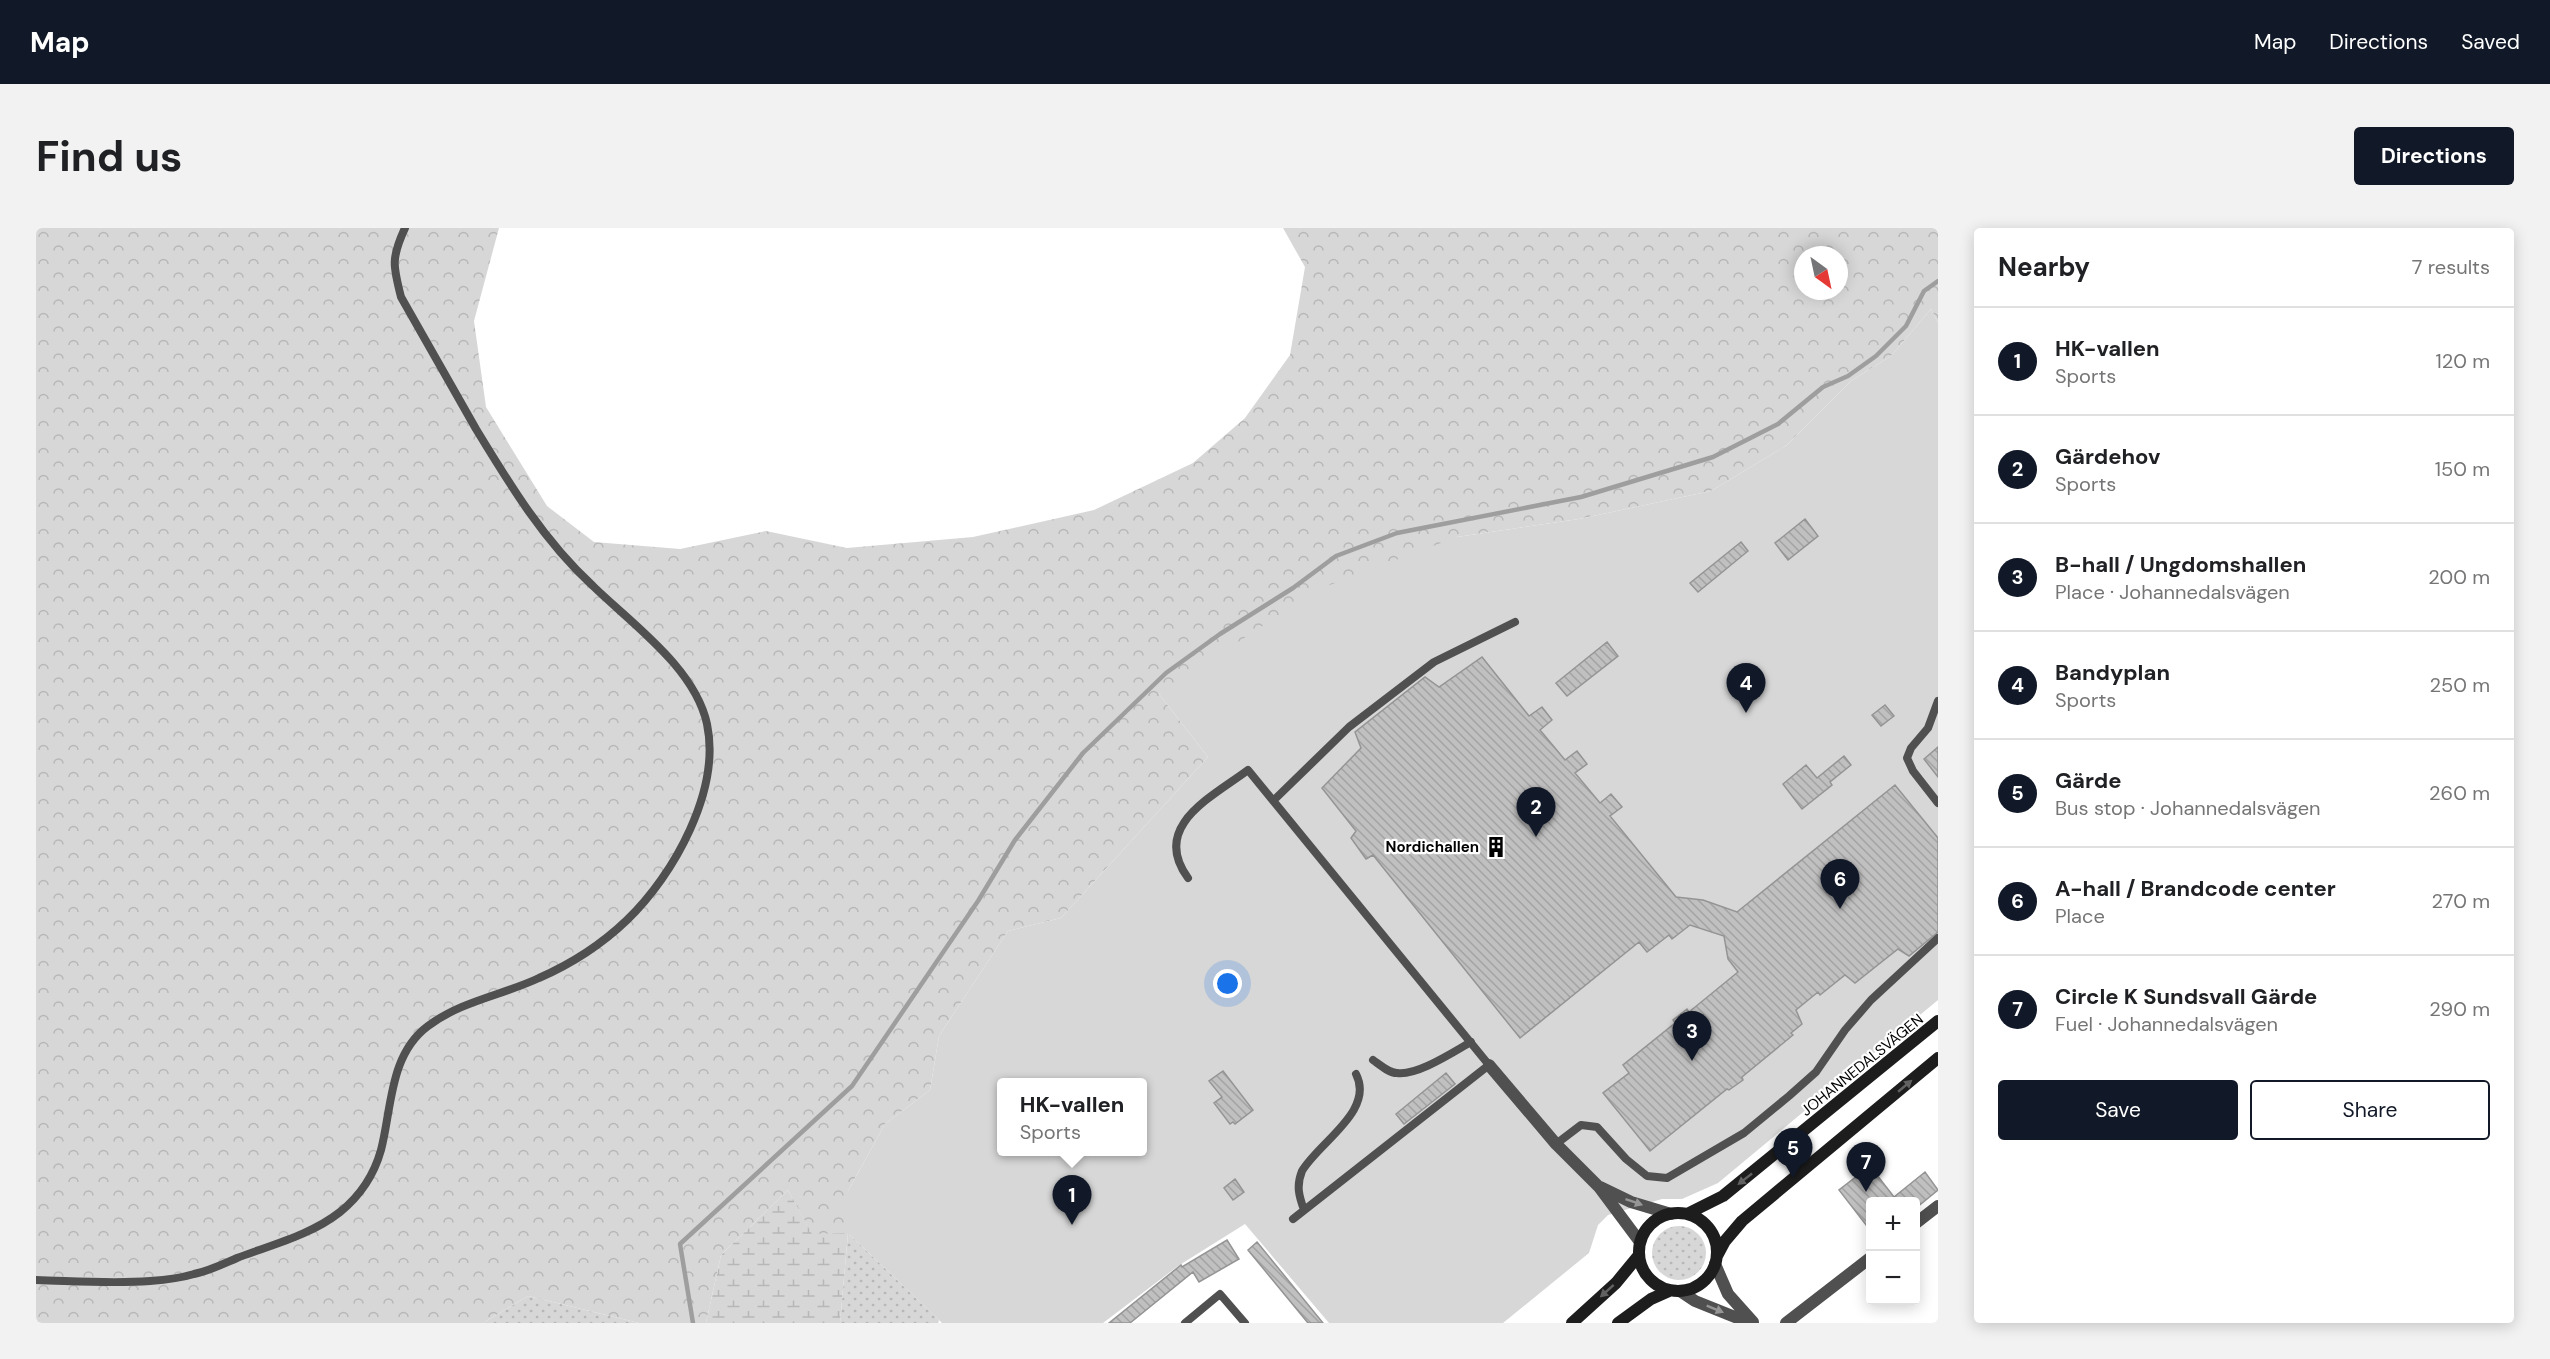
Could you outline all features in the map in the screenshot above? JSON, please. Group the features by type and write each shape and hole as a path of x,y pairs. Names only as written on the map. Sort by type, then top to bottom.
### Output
{"main road":[{"name":"JOHANNEDALSVÄGEN","path":"1687,1214 1723,1196 1938,1022"},
{"path":"1617,1323 1651,1299 1702,1283 1710,1275 1725,1241 1742,1221 1938,1058"},
{"path":"1675,1291 1650,1280 1641,1266 1640,1242 1651,1224 1671,1214 1687,1214 1708,1227 1716,1242 1716,1260"},
{"path":"1572,1323 1616,1283 1639,1255"}],"street":[{"path":"1489,1065 1556,1144 1599,1187 1640,1242"},
{"path":"1599,1187 1631,1202 1671,1214"},
{"path":"1920,1220 1938,1206"},
{"path":"1716,1260 1728,1294 1752,1323"},
{"path":"1786,1323 1866,1261"},
{"path":"1675,1291 1752,1323"}],"lane":[{"path":"36,1280 153,1281 195,1274 317,1227 340,1212 359,1195 369,1180 381,1150 392,1085 406,1052 426,1027 462,1005 539,979 582,956 628,920 660,882 692,828 705,788 709,758 708,724 696,692 642,631 591,585 531,517 502,475 401,297 395,274 394,249 405,228"},
{"path":"1274,800 1349,727 1434,662 1515,622"},
{"path":"1938,701 1928,728 1911,748 1907,758 1913,771 1938,803"},
{"path":"1188,878 1176,856 1175,842 1179,827 1195,810 1248,770 1489,1065 1293,1219"},
{"path":"1556,1144 1581,1125 1597,1127 1626,1159 1647,1176 1667,1178 1744,1133 1796,1090 1816,1072 1845,1030 1871,1000 1938,938"},
{"path":"1373,1060 1395,1074 1404,1073 1444,1057 1471,1042"},
{"path":"1305,1210 1298,1194 1298,1181 1302,1170 1356,1108 1360,1093 1360,1082 1356,1074"},
{"path":"1185,1323 1220,1294 1245,1323"}],"green space":[{"path":"36,228 499,228 474,321 486,407 547,506 594,542 680,549 766,531 847,548 973,537 1094,510 1193,463 1245,418 1290,355 1305,267 1283,228 1938,228 1938,323 1931,309 1891,356 1851,381 1787,445 1711,491 1579,519 1457,537 1159,694 1208,757 1061,918 1008,931 939,1036 930,1090 885,1124 848,1191 848,1233 812,1235 788,1190 721,1255 706,1323 639,1323 528,1296 483,1323 36,1323"},
{"path":"1931,309 1938,323 1938,1000 1718,1183 1682,1199 1662,1199 1608,1215 1598,1225 1589,1253 1503,1323 1329,1323 1245,1224 1178,1266 1103,1323 942,1323 848,1233 848,1191 885,1124 930,1090 939,1036 1008,931 1061,918 1208,757 1159,694 1319,589 1457,537 1579,519 1711,491 1787,445 1851,381 1891,356"},
{"path":"788,1190 812,1234 848,1233 840,1323 706,1323 721,1255"},
{"path":"1679,1226 1689,1228 1698,1234 1704,1243 1706,1253 1704,1263 1698,1272 1689,1278 1679,1280 1669,1278 1660,1272 1654,1263 1652,1253 1654,1243 1660,1234 1669,1228"},
{"path":"848,1233 939,1320 938,1323 840,1323"},
{"path":"528,1296 639,1323 483,1323"}],"building":[{"path":"1805,519 1818,536 1788,560 1775,543"},
{"path":"1741,542 1748,551 1698,592 1690,583"},
{"path":"1607,642 1618,656 1567,696 1556,683"},
{"name":"Nordichallen","path":"1482,657 1529,716 1542,707 1552,720 1540,730 1565,760 1577,751 1587,764 1575,773 1600,803 1611,794 1622,807 1610,816 1676,897 1703,900 1737,912 1895,785 1938,838 1938,932 1909,956 1898,949 1855,983 1845,975 1820,995 1818,992 1796,1010 1802,1024 1791,1033 1793,1035 1742,1077 1743,1080 1729,1090 1727,1089 1650,1151 1603,1093 1629,1073 1623,1065 1675,1023 1673,1020 1687,1009 1689,1012 1738,972 1728,959 1724,936 1690,925 1672,939 1669,935 1647,952 1639,942 1520,1038 1373,855 1366,859 1351,838 1356,831 1322,788 1361,748 1355,732 1425,677 1439,687"},
{"path":"1885,705 1894,716 1881,726 1872,715"},
{"path":"1938,747 1938,777 1924,759"},
{"path":"1844,756 1851,765 1830,782 1832,785 1802,809 1783,784 1806,765 1817,778"},
{"path":"1223,1071 1253,1110 1235,1124 1233,1122 1230,1124 1214,1103 1222,1097 1209,1081"},
{"path":"1446,1073 1455,1084 1404,1124 1396,1114"},
{"path":"1870,1166 1894,1197 1866,1197 1866,1225 1839,1190"},
{"path":"1925,1172 1938,1190 1920,1205 1920,1197 1894,1197"},
{"path":"1235,1179 1244,1192 1233,1200 1224,1188"},
{"path":"1227,1240 1239,1259 1199,1282 1193,1272 1130,1323 1109,1323 1181,1265 1182,1267"},
{"path":"1257,1242 1323,1323 1308,1323 1248,1250"}],"waterway":[{"path":"693,1323 680,1244 852,1086 978,901 1015,840 1083,753 1166,673 1220,634 1293,588 1336,556 1397,533 1581,497 1713,457 1778,424 1823,387 1848,376 1876,356 1906,326 1924,291 1938,281"}],"place":[{"name":"Bandyplan","path":"1746,713"},
{"name":"Gärdehov","path":"1536,837"},
{"name":"Nordichallen","path":"1496,847"},
{"name":"A-hall / Brandcode center","path":"1840,909"},
{"name":"B-hall / Ungdomshallen","path":"1692,1061"},
{"name":"Gärde","path":"1793,1178"},
{"name":"Circle K Sundsvall Gärde","path":"1866,1192"},
{"name":"HK-vallen","path":"1072,1225"}]}
